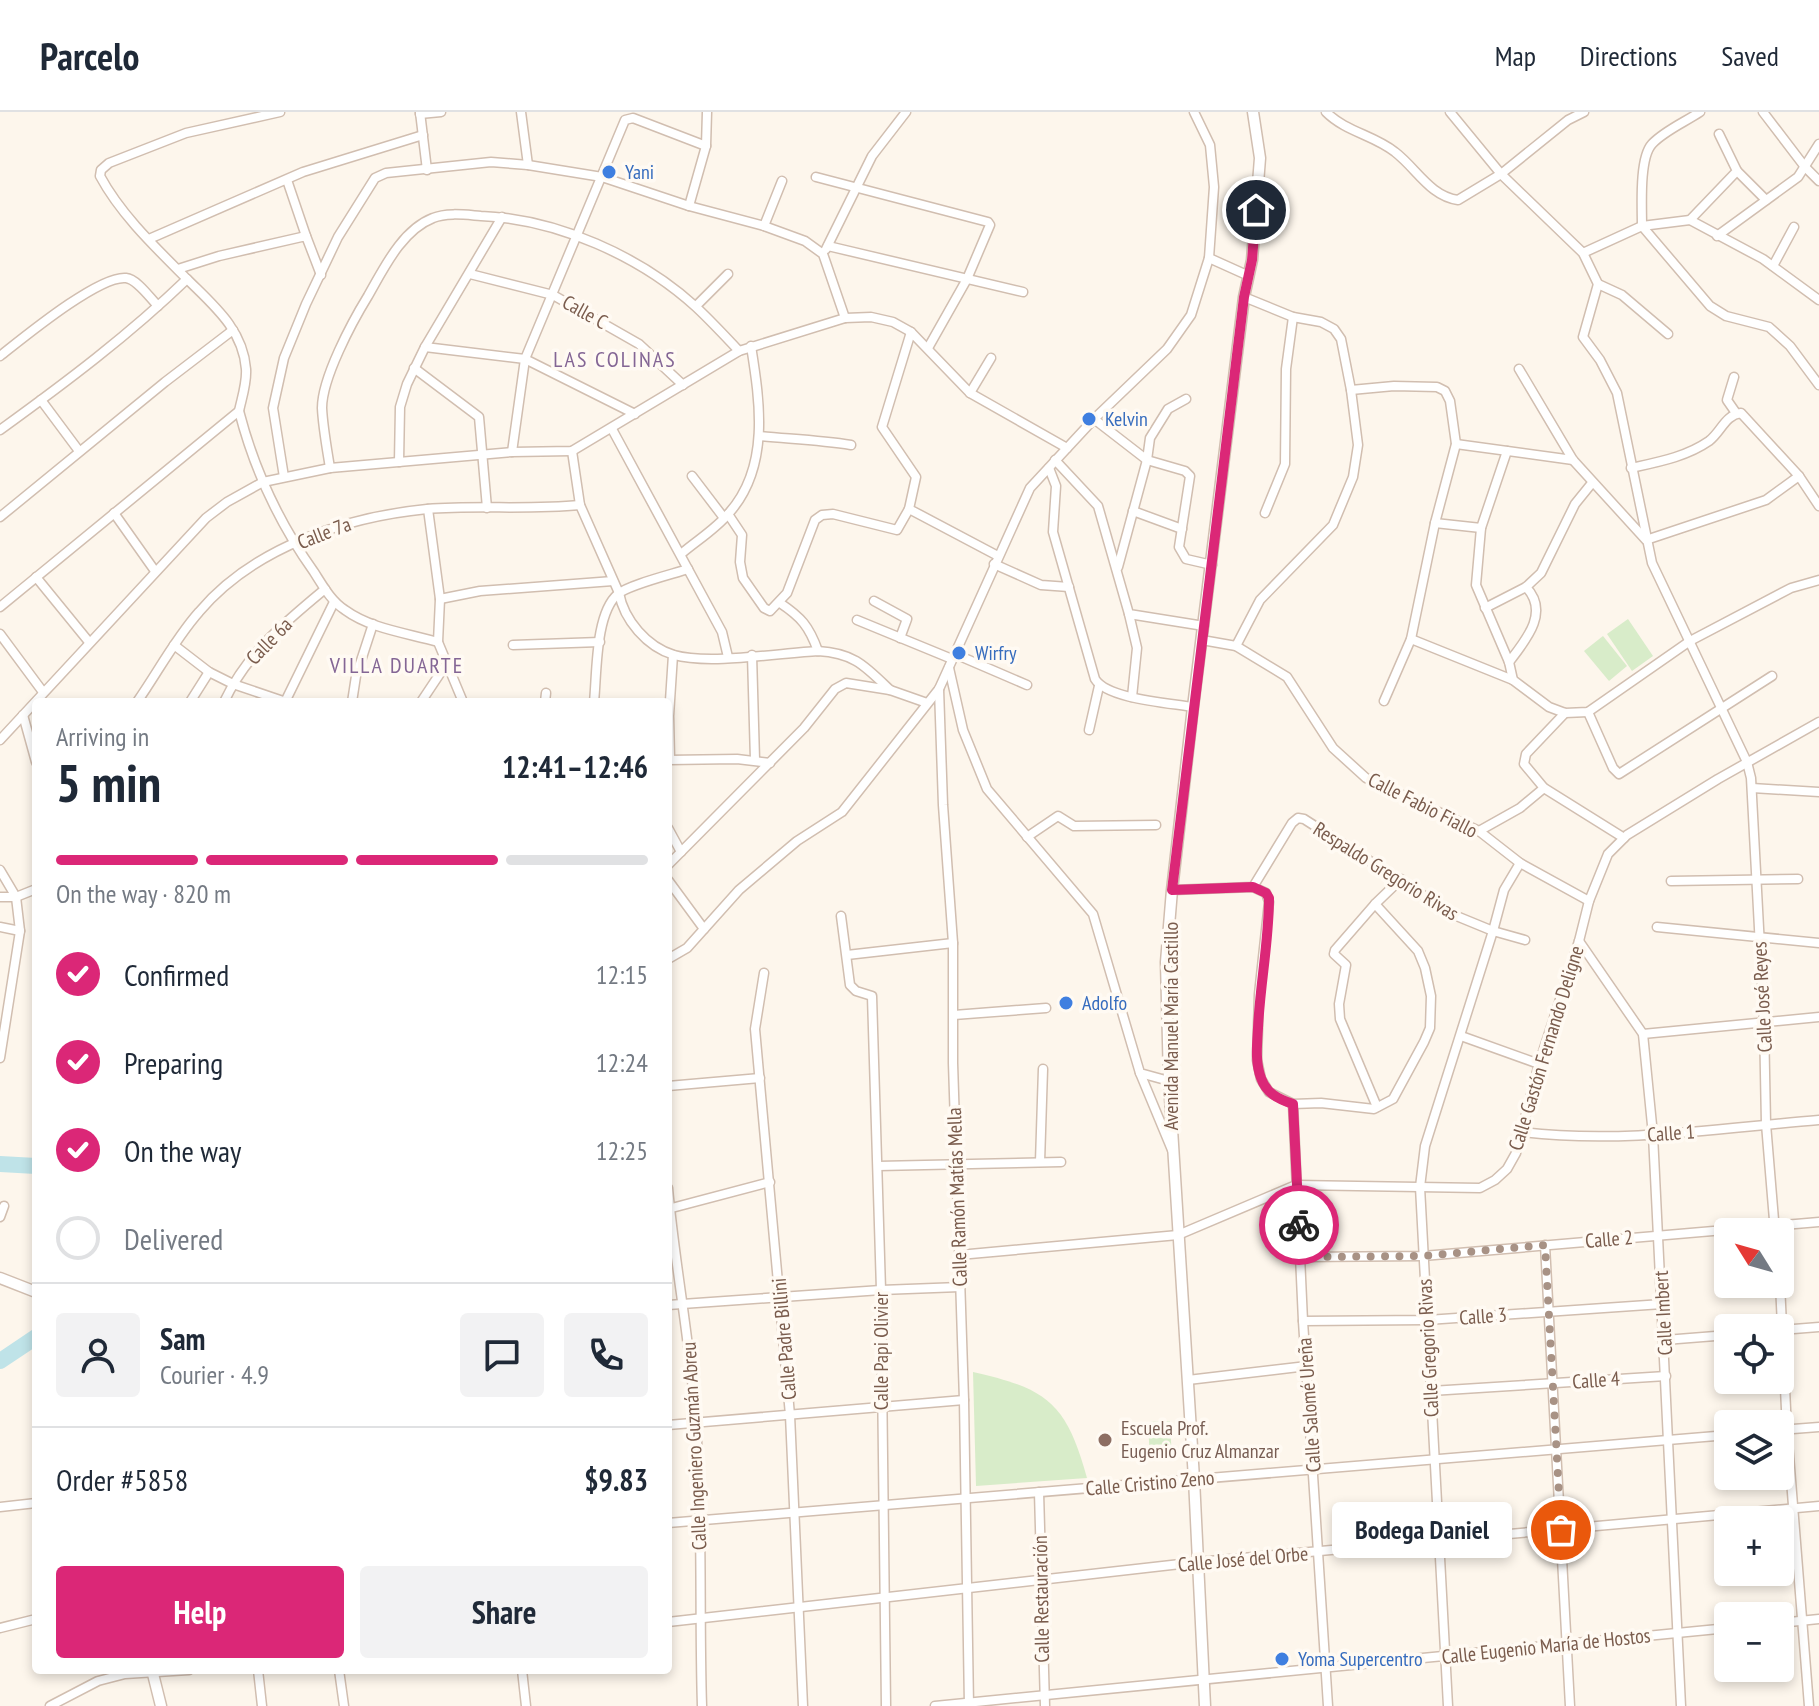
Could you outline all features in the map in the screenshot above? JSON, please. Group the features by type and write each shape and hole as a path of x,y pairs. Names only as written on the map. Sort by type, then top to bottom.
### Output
{"street":[{"path":"280,112 186,133 109,163 101,170 100,176 124,212 221,311 233,330 241,346 246,371 239,411 253,458 294,544 334,602 373,624 438,642"},
{"path":"427,170 420,113 441,112"},
{"path":"521,112 528,165"},
{"path":"689,206 706,146 707,112"},
{"path":"845,318 826,250 872,156 906,112"},
{"path":"672,957 687,948 739,890 797,841 842,812 939,689 1030,488 1094,419 1167,349 1191,315 1209,258 1214,187 1210,145 1194,112"},
{"name":"Avenida Manuel María Castillo","path":"1205,1706 1169,1081 1166,962 1193,707 1249,276 1260,158 1253,112"},
{"path":"1326,112 1337,124 1394,151 1443,198 1458,200 1501,174 1582,112"},
{"path":"1700,112 1655,141 1648,151 1642,187 1642,226 1710,306 1726,316 1769,327 1790,346 1819,385"},
{"path":"1763,112 1819,181"},
{"path":"1454,113 1501,174 1583,253 1598,284 1622,295 1668,334"},
{"path":"512,452 525,359 625,120 633,118 706,146"},
{"path":"1719,134 1737,171 1766,200"},
{"path":"149,239 303,172 423,135"},
{"path":"1717,236 1798,177 1819,144"},
{"path":"284,477 273,408 276,387 295,329 338,237 375,178 386,173 491,162 602,177 689,206 764,226 826,250 1023,292"},
{"path":"1690,220 1737,171"},
{"path":"816,177 990,225 967,279 928,348"},
{"path":"287,180 321,275"},
{"path":"764,226 782,181"},
{"path":"330,468 322,405 339,351 382,271 408,235 436,216 502,217 577,236 660,279 696,306 739,351"},
{"path":"399,462 400,407 414,368 502,217"},
{"path":"1583,253 1642,226 1690,220 1773,266 1817,296"},
{"path":"1773,266 1794,227"},
{"path":"178,269 306,236"},
{"path":"1209,258 1249,276"},
{"name":"Calle C","path":"470,274 553,295 603,321 639,344 683,385"},
{"path":"696,306 728,274"},
{"path":"0,356 89,291 117,280 127,278 133,281 158,306"},
{"path":"0,430 158,306 187,279"},
{"name":"Calle José Reyes","path":"1598,284 1583,337 1600,360 1617,393 1652,563 1747,762 1752,788 1766,1124 1774,1218"},
{"path":"1236,646 1260,600 1333,525 1353,477 1358,445 1341,339 1334,329 1321,322 1293,317 1244,297"},
{"path":"38,698 206,518 263,482 330,468 512,452 572,451 739,351 845,318 871,317 893,322 911,332 970,393 1067,448"},
{"path":"1265,513 1285,464 1286,369 1293,317"},
{"path":"0,517 233,330"},
{"path":"692,476 742,535 740,562 743,578 767,611 780,603 787,593 815,520 822,515 833,514 897,530 909,509 916,477 882,427 911,332"},
{"path":"681,554 726,516 745,491 754,472 759,436 758,389 751,346"},
{"path":"425,347 525,359 635,414"},
{"path":"970,393 991,358"},
{"path":"414,368 477,413 481,422 487,508"},
{"path":"1519,369 1573,460 1646,540 1766,500 1799,476"},
{"path":"1734,377 1727,400 1736,413"},
{"path":"1351,390 1394,386 1437,387 1445,391 1450,401 1456,444 1435,523 1411,639 1384,701"},
{"path":"1118,568 1150,438 1168,409 1186,399"},
{"path":"41,400 79,451"},
{"path":"0,607 239,411"},
{"path":"1631,468 1667,460 1697,448 1714,436 1736,413 1745,415 1799,476 1819,506"},
{"path":"1094,419 1147,460 1185,471 1190,476 1179,547 1186,559 1212,565"},
{"path":"612,429 722,632 728,657"},
{"path":"759,436 851,445"},
{"path":"1456,444 1573,460"},
{"path":"572,451 580,505 619,593 622,607 640,634 653,645 673,655 700,659 818,651 850,656 890,690"},
{"path":"1507,451 1481,528 1476,585 1509,662 1513,680"},
{"path":"1052,464 1098,506 1118,568 1137,648 1132,697"},
{"path":"1052,464 1056,486 1053,532 1099,686 1132,697 1193,707"},
{"path":"1485,608 1526,587 1541,573 1575,504 1592,483"},
{"name":"Calle 7a","path":"140,698 174,645 222,589 248,569 294,544 363,518 428,509 544,509 580,505"},
{"path":"428,509 440,599 438,642 461,698"},
{"path":"909,509 1041,585 1069,587"},
{"path":"1133,511 1182,529"},
{"path":"114,513 155,571"},
{"path":"1435,523 1481,528"},
{"path":"594,698 602,623 609,605 619,593 688,569"},
{"path":"36,577 89,642"},
{"path":"1411,639 1513,680 1549,707 1565,713 1588,712 1690,641 1778,594 1819,580"},
{"path":"440,599 480,591 613,581"},
{"path":"1509,662 1530,633 1537,616 1536,601 1526,587"},
{"name":"Calle 6a","path":"226,698 251,657 271,634 325,589"},
{"path":"874,601 907,619 900,638"},
{"path":"288,698 334,602"},
{"path":"780,603 796,613 811,631 818,651"},
{"path":"1129,614 1204,626"},
{"path":"857,620 952,660 1027,685"},
{"path":"353,698 356,676 373,624"},
{"path":"0,634 43,692"},
{"name":"Calle Fabio Fiallo","path":"1202,640 1236,646 1287,677 1333,748 1357,772 1479,831 1520,863 1589,901"},
{"path":"513,645 600,642"},
{"path":"174,645 209,672 274,698"},
{"path":"670,698 673,655"},
{"path":"752,655 755,760"},
{"path":"952,660 963,730 987,789 1093,914 1140,1073 1173,1152"},
{"path":"424,698 447,663"},
{"path":"193,698 209,672"},
{"path":"1588,712 1613,768 1619,774 1772,676"},
{"path":"672,861 804,728 835,689 846,683 890,690 927,703"},
{"path":"1089,730 1099,686"},
{"name":"Calle Ramón Matías Mella","path":"939,689 953,943 953,1063 964,1400 969,1704"},
{"path":"0,740 32,705"},
{"path":"1565,713 1524,759 1524,764 1544,788 1624,838"},
{"path":"23,715 32,748"},
{"name":"Calle Gastón Fernando Deligne","path":"959,1255 1178,1235 1296,1185 1480,1188 1495,1180 1507,1169 1516,1153 1539,1064 1589,901 1608,854 1624,838 1747,762 1819,722"},
{"path":"672,759 770,763"},
{"path":"1479,831 1520,808 1544,788"},
{"path":"1752,788 1819,792"},
{"path":"1027,837 1058,816 1074,826 1156,825"},
{"name":"Respaldo Gregorio Rivas","path":"1253,887 1298,818 1304,819 1454,915 1525,940"},
{"path":"672,835 681,852"},
{"name":"Calle Gregorio Rivas","path":"1448,1706 1420,1187 1425,1146 1504,890 1520,863"},
{"path":"0,870 16,897 20,931 0,1058"},
{"path":"1377,1107 1340,1019 1339,1004 1346,965 1334,954 1375,904 1401,879"},
{"path":"1671,881 1798,879"},
{"path":"672,885 704,929"},
{"path":"1172,890 1253,887 1266,893 1269,902 1259,994 1257,1060 1261,1079 1269,1092 1277,1099 1293,1104 1377,1107 1393,1099 1430,1028 1431,996 1418,951 1375,904"},
{"path":"0,897 16,897 32,891"},
{"path":"841,916 847,955 953,943"},
{"path":"0,927 20,931"},
{"path":"1657,927 1819,943"},
{"name":"Calle Imbert","path":"1579,941 1643,1034 1653,1135 1665,1340 1681,1706"},
{"name":"Calle Papi Olivier","path":"847,955 850,985 856,991 872,996 881,1290 886,1706"},
{"name":"Calle Padre Billini","path":"764,973 755,1029 790,1415 803,1706"},
{"path":"0,994 11,996"},
{"path":"954,1015 1046,1008"},
{"path":"1643,1034 1819,1017"},
{"path":"1461,1036 1539,1064"},
{"path":"1040,1162 1043,1069"},
{"path":"1140,1073 1169,1081"},
{"path":"672,1086 760,1078"},
{"name":"Calle Salomé Ureña","path":"1293,1104 1303,1321 1328,1706"},
{"name":"Calle 1","path":"1522,1132 1555,1136 1653,1135 1819,1120"},
{"path":"878,1166 1061,1162"},
{"path":"672,1208 770,1182"},
{"path":"0,1217 4,1206"},
{"name":"Calle 2","path":"1794,1226 1819,1222"},
{"name":"Calle Ingeniero Guzmán Abreu","path":"672,1228 684,1304 696,1423 701,1520 699,1619 702,1706"},
{"name":"Calle 2","path":"1302,1257 1423,1256 1714,1232"},
{"path":"1545,1245 1570,1706"},
{"path":"0,1278 32,1290"},
{"path":"672,1305 960,1287"},
{"name":"Calle 3","path":"1303,1321 1427,1320 1662,1304"},
{"path":"1794,1329 1819,1327"},
{"path":"1665,1340 1714,1336"},
{"path":"1188,1380 1307,1366"},
{"name":"Calle 4","path":"1431,1391 1666,1376"},
{"path":"672,1425 964,1400"},
{"path":"1794,1429 1819,1427"},
{"name":"Calle Cristino Zeno","path":"672,1523 1714,1436"},
{"name":"Calle Restauración","path":"1039,1492 1045,1706"},
{"path":"0,1507 32,1503"},
{"name":"Calle José del Orbe","path":"1794,1508 1819,1506"},
{"name":"Calle José del Orbe","path":"672,1622 1198,1562 1714,1516"},
{"path":"1794,1522 1809,1706"},
{"path":"1794,1622 1819,1619"},
{"path":"0,1628 32,1620"},
{"name":"Calle Eugenio María de Hostos","path":"935,1706 1714,1629"},
{"path":"50,1706 98,1681 125,1674"},
{"path":"153,1674 161,1706"},
{"path":"258,1674 262,1706"},
{"path":"340,1674 344,1706"},
{"path":"522,1674 526,1706"}],"green space":[{"path":"1628,619 1653,656 1632,671 1607,634"},
{"path":"1603,636 1627,666 1609,681 1584,651"},
{"path":"973,1372 1020,1385 1050,1403 1071,1432 1087,1478 976,1486"},
{"path":"1170,1421 1172,1460 1150,1461 1148,1422"}],"waterway":[{"path":"0,1164 32,1166"},
{"path":"0,1361 32,1340"}],"way so far":[{"path":"1299,1225 1302,1257 1423,1256 1545,1245 1561,1530"}],"place":[{"name":"Yani","path":"609,172"},
{"name":"Kelvin","path":"1089,419"},
{"name":"Wirfry","path":"959,653"},
{"name":"Adolfo","path":"1066,1003"},
{"name":"Escuela Prof. Eugenio Cruz Almanzar","path":"1105,1440"},
{"name":"Bodega Daniel","path":"1561,1530"},
{"name":"Yoma Supercentro","path":"1282,1659"}],"district":[{"name":"LAS COLINAS","path":"615,359"},
{"name":"VILLA DUARTE","path":"397,665"}],"route":[{"path":"1256,210 1172,890 1253,887 1266,893 1269,898 1259,994 1257,1060 1261,1079 1269,1092 1277,1099 1293,1104 1299,1225"}]}
